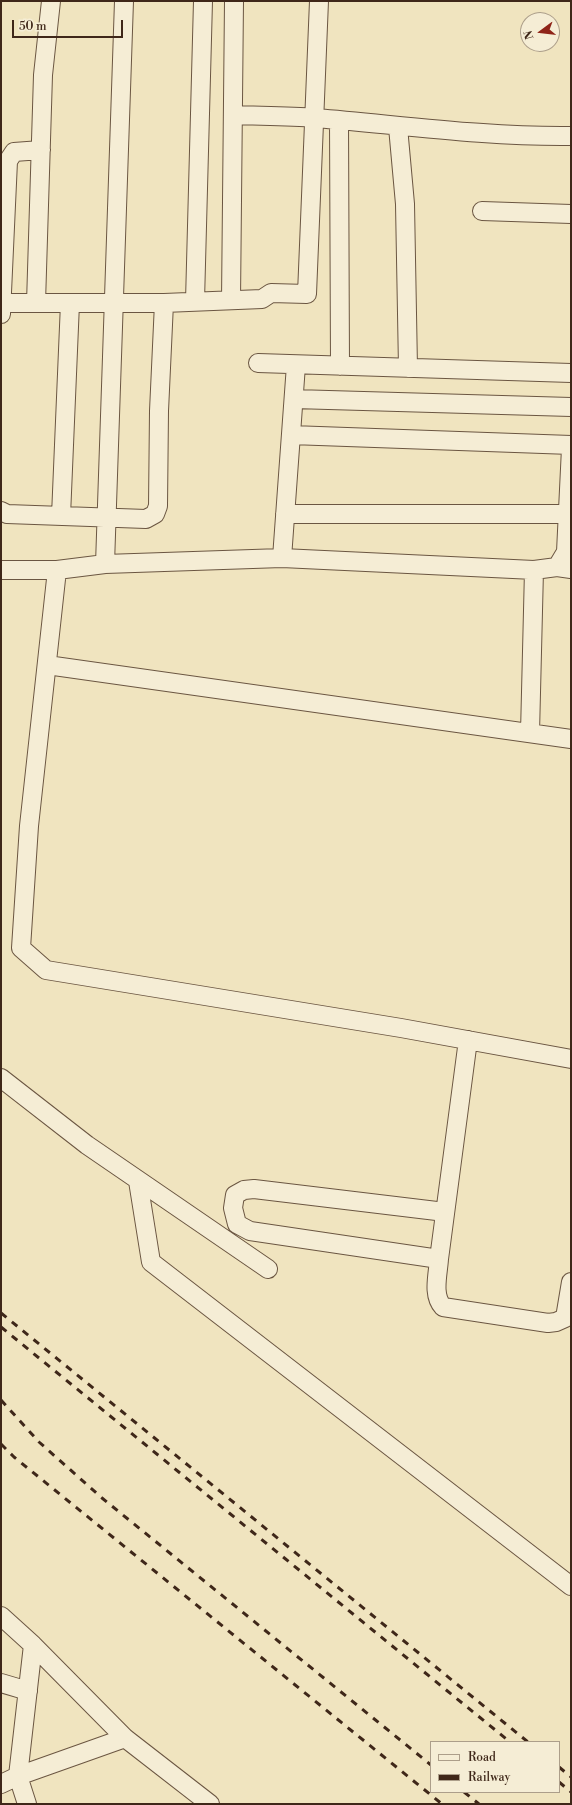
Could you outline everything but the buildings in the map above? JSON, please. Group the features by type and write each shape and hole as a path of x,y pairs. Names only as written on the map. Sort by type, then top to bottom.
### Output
{"street":[{"path":"36,303 43,75 51,1"},
{"path":"105,564 124,1"},
{"path":"195,301 203,1"},
{"path":"231,300 234,1"},
{"path":"1,303 164,303 262,299 271,293 307,294 319,1"},
{"path":"234,115 315,118 398,126 546,136 571,136"},
{"path":"339,121 340,366"},
{"path":"398,126 405,204 408,368"},
{"path":"1,314 8,161 14,152 41,150"},
{"path":"482,211 571,214"},
{"path":"61,516 70,303"},
{"path":"1,511 7,514 146,519 155,514 158,506 158,411 164,303"},
{"path":"258,363 571,373"},
{"path":"282,558 296,365"},
{"path":"294,399 571,407"},
{"path":"291,436 571,445"},
{"path":"1,570 57,570 105,564 282,558 534,570 564,568 569,521 571,448"},
{"path":"286,514 569,521"},
{"path":"57,570 29,826 21,948 46,970 468,1040 571,1059"},
{"path":"530,733 534,570"},
{"path":"47,665 571,739"},
{"path":"468,1040 439,1259 436,1290 437,1300 443,1307 548,1323 556,1322 568,1318 571,1282"},
{"path":"1,1078 87,1145 268,1269"},
{"path":"138,1180 151,1262 571,1586"},
{"path":"439,1259 250,1232 237,1224 232,1208 235,1195 244,1190 254,1189 445,1212"},
{"path":"1,1616 33,1644 125,1738 210,1804"},
{"path":"27,1804 18,1776 33,1644"},
{"path":"1,1683 28,1691"},
{"path":"1,1784 18,1776 125,1738"}],"railway":[{"path":"1,1313 527,1741"},
{"path":"1,1327 509,1741"},
{"path":"1,1400 39,1442 102,1498 430,1764"},
{"path":"1,1444 14,1457 442,1804"},
{"path":"560,1768 571,1777"},
{"path":"560,1783 571,1792"},
{"path":"465,1793 479,1804"}]}
